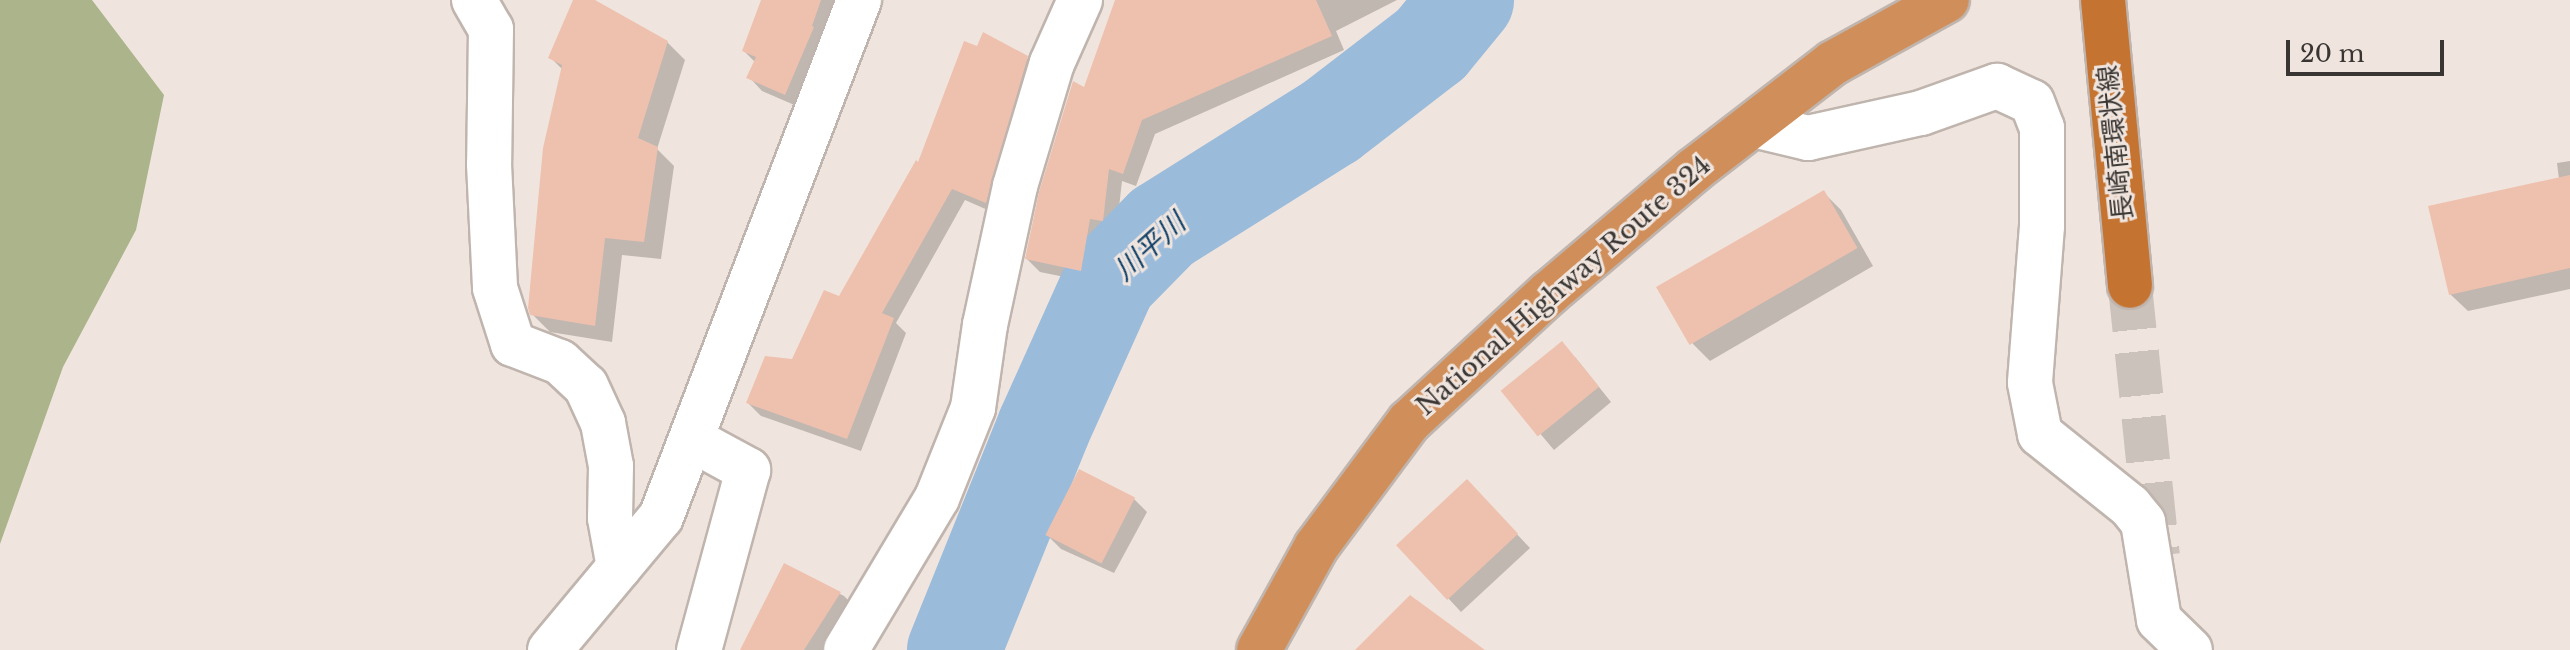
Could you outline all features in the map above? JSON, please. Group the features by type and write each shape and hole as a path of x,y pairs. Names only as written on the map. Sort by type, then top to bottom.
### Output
{"highway":[{"name":"National Highway Route 324","path":"1259,650 1316,547 1409,422 1549,293 1833,63 1947,0"},
{"name":"長崎南環状線","path":"2103,0 2130,286"}],"street":[{"path":"550,650 661,517 859,0"},
{"path":"846,650 937,498 973,408 985,325 1015,186 1052,63 1080,0"},
{"path":"487,8 491,29 489,150 495,288 513,344 560,362 586,386 603,423 611,466 610,518 619,567"},
{"path":"1754,125 1808,138 1921,113 1997,86 2032,102 2042,128 2042,226 2030,383 2040,434 2130,506 2143,522 2159,620 2190,650"},
{"path":"693,440 748,470 699,650"}],"green space":[{"path":"0,0 92,0 164,95 136,230 63,367 0,544"}],"building":[{"path":"573,0 595,0 668,41 638,138 658,147 644,242 605,238 595,326 530,315 528,308 543,148 562,65 548,58"},
{"path":"761,0 821,0 814,27 785,95 746,78 756,57 742,51"},
{"path":"1115,0 1316,0 1332,36 1142,120 1123,174 1109,169 1103,221 1090,219 1081,271 1025,259 1039,192 1073,81 1084,87"},
{"path":"983,32 1028,56 986,203 952,189 882,313 894,318 847,439 746,403 765,356 792,359 824,290 839,296 916,160 918,162 964,41 977,46"},
{"path":"2570,175 2570,268 2449,295 2428,206"},
{"path":"1824,190 1858,248 1689,345 1656,287"},
{"path":"1562,341 1599,387 1538,437 1501,391"},
{"path":"1079,469 1135,498 1102,564 1045,535"},
{"path":"1467,479 1518,534 1447,600 1396,545"},
{"path":"784,563 841,592 804,650 740,650"},
{"path":"1410,595 1485,650 1355,650"}],"waterway":[{"name":"川平川","path":"954,650 1044,427 1110,280 1162,227 1331,121 1431,44 1467,0"}],"tunnel":[{"path":"2130,286 2158,556"}]}
